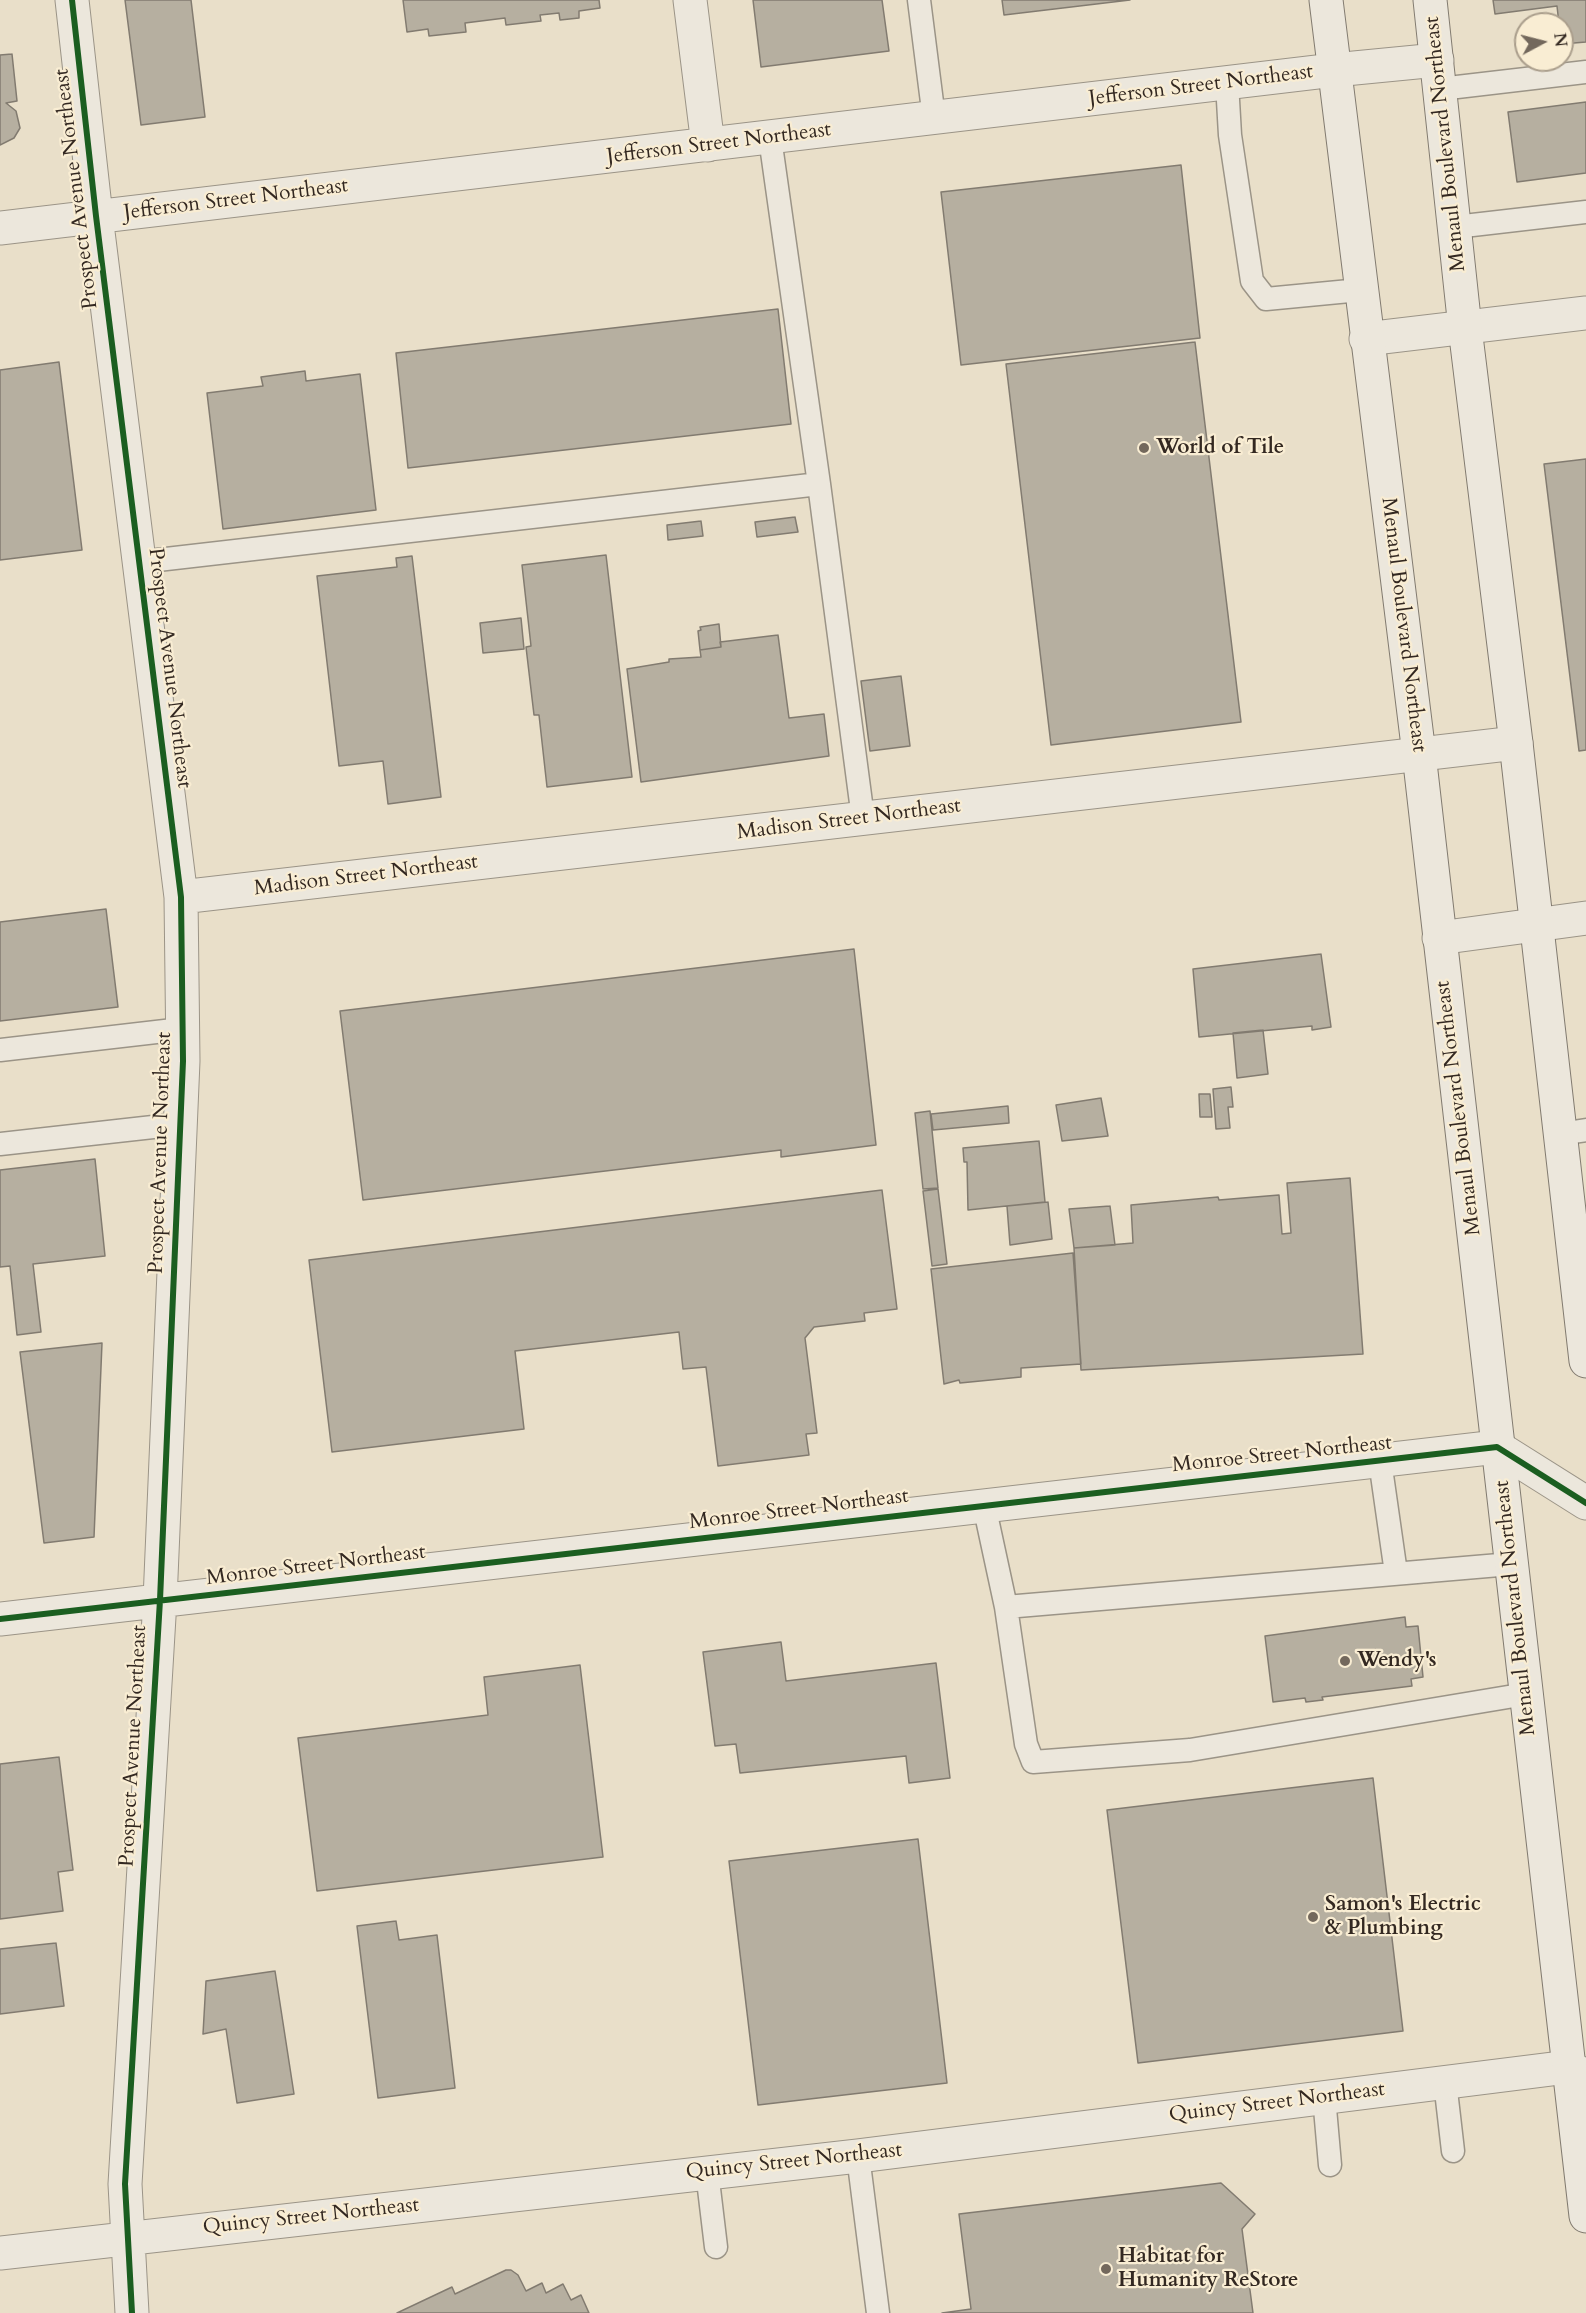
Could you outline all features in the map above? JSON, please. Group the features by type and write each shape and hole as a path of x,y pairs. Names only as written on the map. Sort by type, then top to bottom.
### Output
{"street":[{"name":"Prospect Avenue Northeast","path":"72,0 96,216 181,897 180,1124 160,1600 125,2184 126,2238 132,2313"},
{"path":"690,0 708,145"},
{"name":"Menaul Boulevard Northeast","path":"1326,0 1419,754 1526,1694 1577,2071 1586,2216"},
{"name":"Menaul Boulevard Northeast","path":"1430,0 1465,328 1537,925 1573,1132 1586,1361"},
{"name":"Jefferson Street Northeast","path":"0,228 1334,70 1439,74"},
{"path":"1366,339 1586,313"},
{"name":"Madison Street Northeast","path":"181,897 1516,742"},
{"path":"1439,938 1586,918"},
{"path":"1497,1447 1586,1503"},
{"name":"Monroe Street Northeast","path":"0,1619 1497,1447"},
{"name":"Quincy Street Northeast","path":"0,2253 858,2156 1445,2082 1577,2071"}],"lane":[{"path":"919,0 934,118"},
{"path":"1439,74 1586,72"},
{"path":"1227,83 1230,135 1252,281 1266,299 1360,290"},
{"path":"770,138 863,818"},
{"path":"1455,227 1586,212"},
{"path":"140,562 819,484"},
{"path":"0,1050 182,1029"},
{"path":"0,1144 180,1124"},
{"path":"1380,1461 1396,1573"},
{"path":"984,1505 1006,1607 1026,1744 1033,1762 1190,1750 1526,1694"},
{"path":"1006,1607 1511,1564"},
{"path":"1445,2082 1453,2151"},
{"path":"1324,2097 1330,2165"},
{"path":"858,2156 878,2313"},
{"path":"707,2172 716,2247"}],"building":[{"path":"125,0 191,0 205,117 141,125"},
{"path":"403,0 599,0 600,8 579,11 579,18 560,20 559,13 540,15 541,21 506,25 505,18 465,23 466,32 429,36 428,29 407,32"},
{"path":"753,0 882,0 889,51 761,67"},
{"path":"1002,0 1130,0 1004,15"},
{"path":"1493,0 1586,0 1586,42 1574,43 1574,12 1558,12 1557,6 1495,14"},
{"path":"12,54 17,101 6,103 16,111 20,128 14,138 0,145 0,55"},
{"path":"1586,102 1586,173 1517,182 1508,112"},
{"path":"1181,165 1200,338 961,365 941,192"},
{"path":"778,309 791,424 408,468 396,353"},
{"path":"1195,342 1241,722 1051,745 1006,364"},
{"path":"59,362 82,550 0,560 0,370"},
{"path":"305,371 306,381 360,374 376,510 223,529 207,393 263,386 261,377"},
{"path":"1586,459 1586,750 1579,751 1544,464"},
{"path":"795,517 798,532 757,537 755,522"},
{"path":"701,521 703,536 668,540 667,525"},
{"path":"606,555 632,777 547,787 539,715 534,715 526,647 531,646 522,565"},
{"path":"412,556 441,797 388,804 383,761 339,766 317,576 397,567 396,558"},
{"path":"521,618 524,649 483,653 480,623"},
{"path":"719,624 721,647 700,650 698,631 701,630 700,627"},
{"path":"778,635 789,718 824,714 829,756 641,782 627,669 669,662 669,659 701,657 700,650 721,647 720,642"},
{"path":"901,676 910,746 870,751 861,681"},
{"path":"106,909 118,1007 0,1021 0,922"},
{"path":"854,949 876,1145 781,1157 781,1150 363,1200 340,1011"},
{"path":"1321,954 1331,1027 1312,1030 1312,1026 1199,1037 1193,969"},
{"path":"1263,1030 1268,1074 1237,1078 1233,1033"},
{"path":"1231,1087 1233,1107 1228,1107 1230,1128 1216,1129 1213,1089"},
{"path":"1199,1094 1210,1094 1212,1117 1200,1117"},
{"path":"1101,1098 1108,1136 1062,1141 1056,1105"},
{"path":"1008,1106 1009,1123 933,1130 931,1114"},
{"path":"930,1111 938,1188 923,1189 915,1113"},
{"path":"1039,1141 1045,1202 968,1210 967,1162 964,1162 963,1148"},
{"path":"95,1159 105,1256 33,1264 41,1332 17,1335 10,1266 0,1267 0,1170"},
{"path":"1350,1178 1363,1354 1081,1370 1074,1248 1133,1243 1131,1205 1218,1197 1219,1200 1279,1195 1282,1234 1291,1233 1287,1183"},
{"path":"938,1189 947,1264 932,1266 923,1191"},
{"path":"882,1190 897,1309 864,1313 865,1321 814,1327 805,1338 817,1433 806,1434 809,1455 718,1466 706,1367 683,1369 679,1332 515,1351 524,1429 332,1452 309,1260"},
{"path":"1048,1202 1052,1239 1010,1245 1007,1206"},
{"path":"1110,1206 1115,1245 1074,1248 1069,1209"},
{"path":"1073,1253 1081,1364 1021,1368 1021,1377 960,1383 959,1380 944,1384 931,1269"},
{"path":"102,1343 94,1537 44,1543 20,1352"},
{"path":"1405,1617 1406,1627 1418,1626 1423,1677 1411,1679 1412,1686 1322,1697 1323,1700 1306,1702 1305,1698 1273,1702 1265,1636"},
{"path":"781,1642 786,1681 936,1663 950,1778 909,1783 906,1756 740,1773 736,1744 715,1746 703,1652"},
{"path":"580,1665 603,1857 317,1891 298,1738 488,1715 484,1677"},
{"path":"59,1757 73,1870 58,1872 63,1911 0,1919 0,1764"},
{"path":"1373,1778 1403,2031 1138,2063 1107,1810"},
{"path":"918,1839 947,2083 758,2105 729,1861"},
{"path":"396,1921 399,1940 437,1935 455,2088 378,2098 357,1926"},
{"path":"56,1943 64,2006 0,2014 0,1949"},
{"path":"275,1971 294,2094 237,2103 226,2029 203,2034 206,1981"},
{"name":"Habitat for Humanity ReStore","path":"1221,2183 1255,2214 1242,2229 1253,2313 942,2313 971,2309 959,2214"},
{"path":"506,2270 511,2270 518,2275 526,2291 542,2283 546,2293 563,2284 571,2300 581,2295 589,2313 397,2313 452,2287 455,2294"}],"cycle path":[{"path":"72,0 96,216 181,897 183,1061 160,1600 125,2184 132,2313"},
{"path":"0,1619 1497,1447 1586,1503"}],"place":[{"name":"World of Tile","path":"1144,448"},
{"name":"Wendy's","path":"1345,1661"},
{"name":"Samon's Electric & Plumbing","path":"1313,1917"},
{"name":"Habitat for Humanity ReStore","path":"1106,2269"}]}
